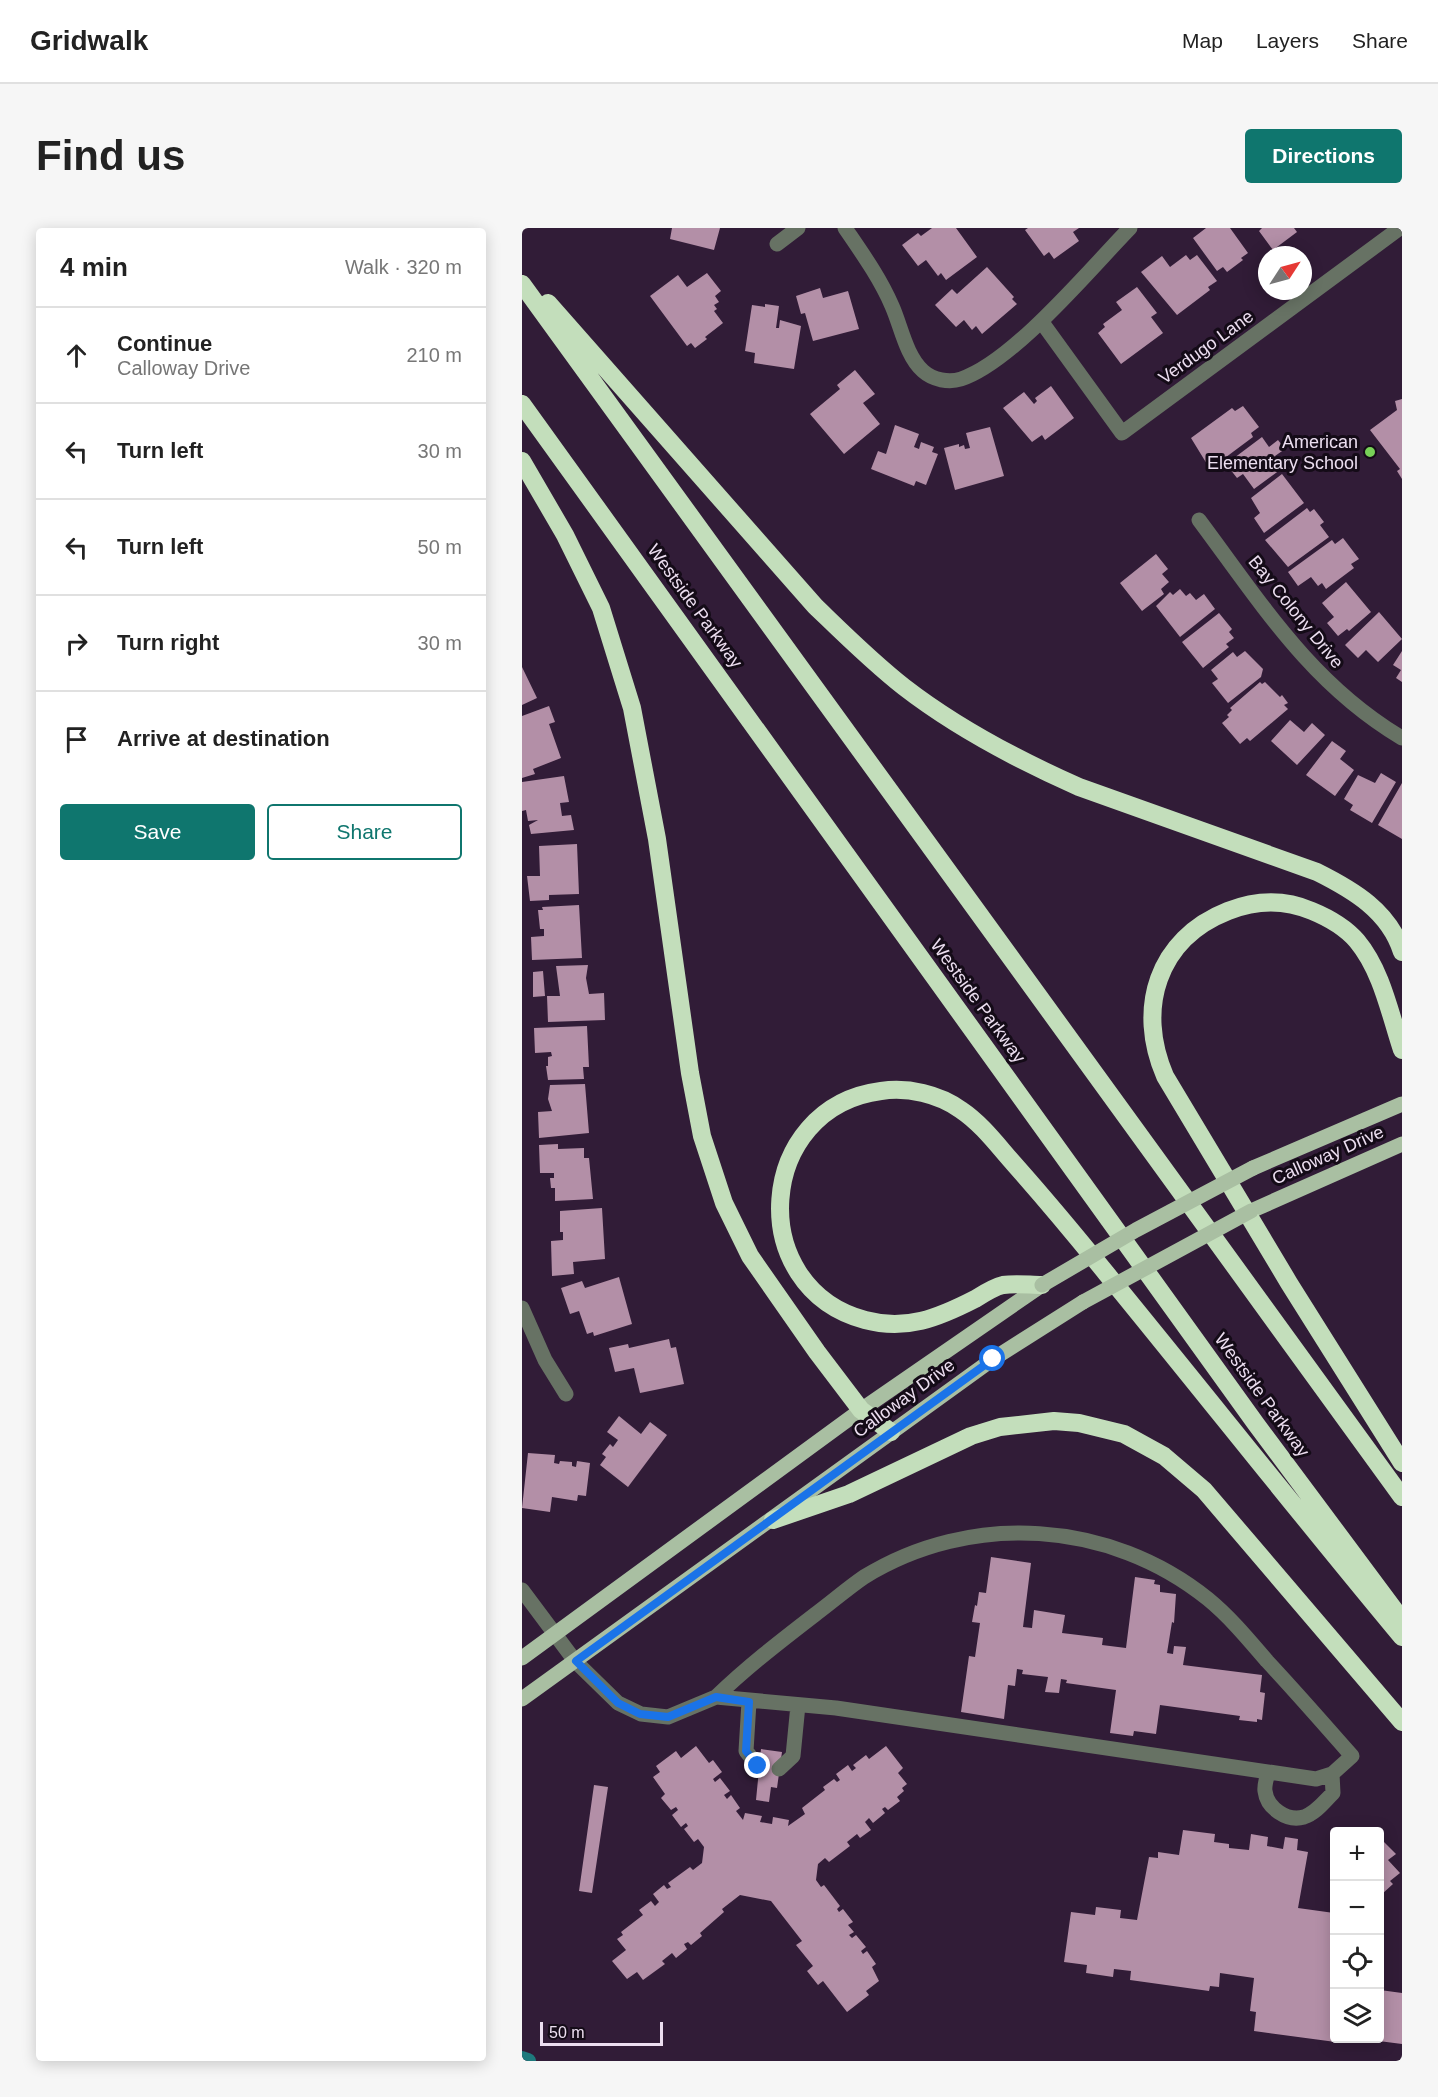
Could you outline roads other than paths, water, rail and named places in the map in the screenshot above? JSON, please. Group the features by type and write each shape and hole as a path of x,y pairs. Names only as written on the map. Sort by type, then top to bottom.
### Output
{"highway":[{"path":"522,273 815,606 861,651 903,686 994,746 1062,780 1317,872 1342,884 1380,914 1402,952"},
{"path":"522,285 1402,1497"},
{"name":"Westside Parkway","path":"522,404 1256,1424 1402,1620"},
{"path":"522,461 565,535 601,608 632,708 669,917 690,1073 713,1173 724,1203 750,1256 861,1410 891,1432"},
{"path":"1402,1050 1371,960 1342,927 1303,907 1282,902 1258,903 1215,916 1192,930 1175,948 1163,967 1151,1013 1156,1054 1166,1076 1289,1283 1402,1463"},
{"path":"1042,1285 1002,1285 945,1314 903,1325 884,1324 844,1313 811,1288 789,1256 779,1219 783,1178 790,1157 801,1139 828,1110 862,1095 902,1090 920,1093 940,1098 972,1119 1052,1207 1402,1637"},
{"path":"773,1520 849,1494 971,1436 1000,1427 1054,1421 1079,1423 1124,1434 1164,1456 1204,1490 1402,1722"}],"main road":[{"name":"Calloway Drive","path":"522,1658 861,1410 1042,1285 1175,1208 1309,1142 1402,1104"},
{"name":"Calloway Drive","path":"522,1699 993,1359 1083,1302 1198,1238 1276,1200 1402,1144"}],"street":[{"path":"777,244 798,228"},
{"path":"845,228 875,273 892,305 914,361 923,371 946,381 970,376 1001,356 1041,321 1130,228"},
{"name":"Verdugo Lane","path":"1041,321 1122,433 1400,228"},
{"name":"Bay Colony Drive","path":"1199,520 1284,634 1315,671 1352,704 1402,738"},
{"path":"522,1308 526,1330 566,1394"},
{"path":"522,1590 576,1661 618,1703 640,1714 668,1717 716,1697 749,1665 864,1578 900,1559 957,1539 1022,1532 1051,1533 1118,1548 1180,1579 1209,1599 1352,1755 1332,1774 1316,1779 836,1708 749,1702 716,1697"},
{"path":"749,1702 746,1751 758,1766"},
{"path":"779,1769 793,1756 798,1705"},
{"path":"1268,1772 1265,1790 1269,1801 1279,1814 1292,1817 1303,1817 1317,1810 1333,1793 1332,1774"}],"waterway":[{"path":"522,2059 528,2061"}],"place":[{"name":"American Elementary School","path":"1370,452"}]}
